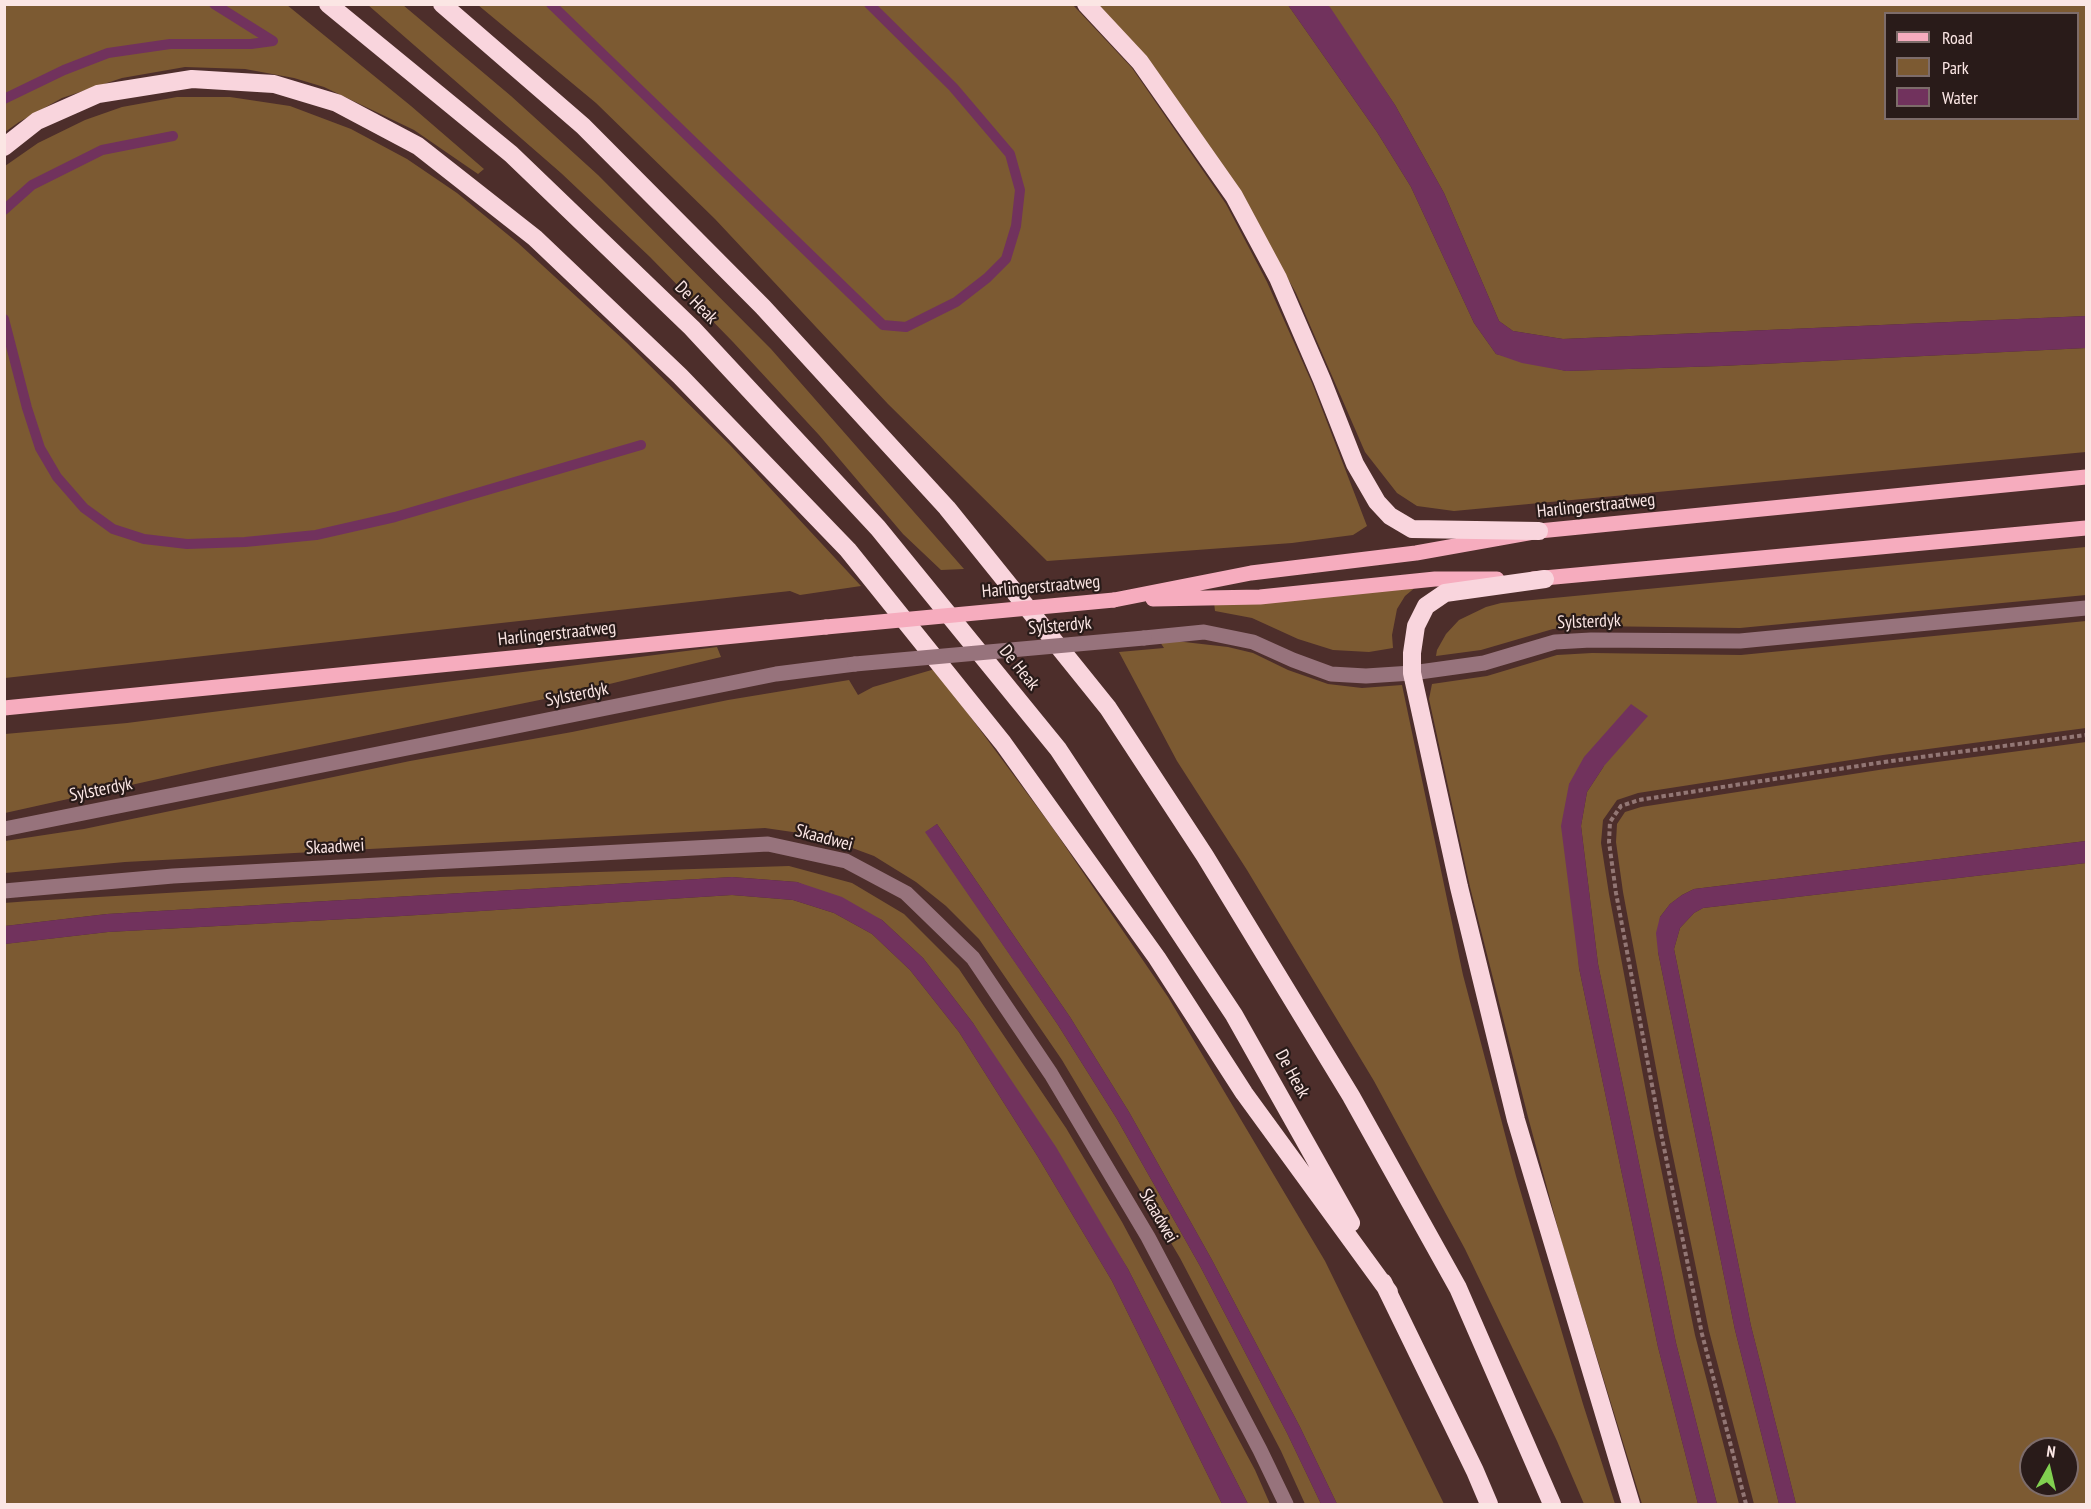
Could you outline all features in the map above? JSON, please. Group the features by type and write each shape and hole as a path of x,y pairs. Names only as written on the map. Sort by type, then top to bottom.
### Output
{"highway":[{"name":"De Heak","path":"328,4 512,154 692,328 884,536 1058,749 1234,1015 1389,1292 1489,1504"},
{"path":"442,4 583,126 763,307 947,508 1107,708 1205,856 1351,1096 1458,1288 1552,1504"},
{"path":"1086,4 1140,62 1234,196 1278,278 1323,380 1355,464 1377,502 1389,516 1412,529 1539,531"},
{"path":"4,147 37,121 98,94 192,79 274,84 337,102 418,146 535,238 680,376 848,550 1003,743 1157,958 1244,1093 1389,1292"},
{"path":"1545,579 1445,593 1426,606 1416,626 1412,673 1459,887 1516,1120 1631,1504"}],"main road":[{"name":"Harlingerstraatweg","path":"1114,600 1251,573 1416,553 1539,531 2086,477"},
{"name":"Harlingerstraatweg","path":"4,708 1114,600 1260,597 1435,579 1545,579 2086,528"}],"street":[{"name":"Sylsterdyk","path":"4,829 776,674 855,664 1204,632 1253,642 1330,674 1366,676 1412,673 1484,663 1555,642 1591,640 1740,641 2086,608"},
{"name":"Skaadwei","path":"4,891 197,875 768,844 846,861 906,893 973,958 980,968 1051,1074 1148,1237 1286,1504"}],"path":[{"path":"1746,1504 1702,1334 1661,1133 1616,892 1609,842 1610,822 1621,806 1639,800 2086,735"}],"green space":[{"path":"5,5 287,5 484,169 478,174 414,130 324,87 294,78 245,69 185,67 122,78 62,98 5,132"},
{"path":"368,5 403,5 511,96 598,175 771,349 964,569 941,570 903,534 819,435 650,257 561,173"},
{"path":"478,5 1073,5 1132,68 1226,204 1267,282 1312,383 1367,526 1353,535 1292,543 1047,561 888,404 715,219 596,103"},
{"path":"1095,5 1288,5 1377,132 1411,187 1474,323 1496,354 1566,371 1721,366 2086,348 2086,452 1454,511 1417,506 1397,493 1365,452 1296,293 1239,193"},
{"path":"1327,5 2086,5 2086,316 1563,339 1513,331 1499,321 1444,193 1395,105"},
{"path":"177,97 230,97 290,106 351,129 407,159 457,193 518,243 626,342 730,445 861,586 800,595 790,591 5,678 5,166 38,143 85,120 122,107"},
{"path":"2086,547 2086,595 1740,628 1591,626 1553,629 1481,650 1436,656 1446,634 1459,620 1486,607 1501,603"},
{"path":"1417,586 1405,596 1397,609 1392,635 1393,648 1369,652 1333,650 1298,639 1252,618 1215,611 1214,602"},
{"path":"2086,621 2086,728 1883,755 1638,793 1617,800 1603,820 1601,843 1609,894 1654,1134 1695,1335 1739,1504 1717,1504 1676,1343 1598,964 1581,826 1587,792 1604,766 1569,784 1579,968 1658,1347 1698,1504 1642,1504 1563,1247 1528,1117 1470,887 1429,699 1432,684 1487,676 1557,655 1592,653 1741,655"},
{"path":"1158,639 1228,647 1253,653 1288,670 1328,684 1362,688 1402,685 1463,975 1516,1176 1615,1504 1584,1504 1557,1441 1465,1249 1374,1081 1247,870 1177,761 1119,652 1164,648"},
{"path":"717,647 721,657 564,695 212,767 5,813 5,734 127,723"},
{"path":"935,669 1052,827 1168,997 1325,1261 1444,1504 1337,1504 1300,1427 1212,1260 1129,1112 1070,1017 937,824 926,832 1058,1025 1117,1119 1200,1266 1287,1433 1321,1504 1305,1504 1281,1451 1180,1258 1062,1060 979,939 946,906 916,882 874,856 820,836 765,828 125,862 5,873 5,841 84,829 410,761 572,732 728,700 849,680 858,695 873,687"},
{"path":"2086,742 2086,841 1694,889 1670,904 1660,917 1658,952 1735,1330 1779,1504 1754,1504 1709,1331 1668,1132 1623,892 1616,842 1617,824 1625,812 1641,807 1885,769"},
{"path":"2086,863 2086,1504 1796,1504 1751,1326 1674,949 1680,928 1694,913 1703,908"},
{"path":"789,866 852,883 904,914 959,969 1066,1128 1122,1222 1255,1470 1270,1504 1248,1504 1128,1269 973,1023 923,958 882,920 797,882 732,877 107,914 5,926 4,903 30,901 439,877"},
{"path":"732,895 793,900 834,913 872,934 910,970 959,1032 1038,1157 1112,1281 1222,1504 5,1504 4,944 108,932"}],"water":[{"path":"1288,5 1327,5 1330,7 1395,105 1444,193 1499,321 1513,331 1563,339 2086,316 2086,348 1721,366 1566,371 1522,363 1496,354 1474,323 1411,187 1377,132"},
{"path":"1631,704 1648,716 1604,766 1587,792 1581,826 1598,964 1676,1343 1717,1504 1698,1504 1658,1347 1579,968 1561,826 1569,784 1584,757"},
{"path":"937,824 1070,1017 1129,1112 1212,1260 1300,1427 1337,1504 1321,1504 1287,1433 1200,1266 1117,1119 1058,1025 925,832"},
{"path":"2086,841 2086,863 1703,908 1694,913 1680,928 1674,949 1751,1326 1796,1504 1779,1504 1735,1330 1658,952 1656,933 1660,917 1670,904 1694,889"},
{"path":"732,877 797,882 842,897 882,920 923,958 973,1023 1056,1147 1128,1269 1248,1504 1222,1504 1112,1281 1038,1157 959,1032 910,970 872,934 834,913 793,900 732,895 108,932 5,944 5,926 107,914"}],"waterway":[{"path":"4,99 64,70 108,53 170,44 251,44 273,41 214,4"},
{"path":"551,4 883,325 906,327 956,302 987,278 1006,259 1016,226 1020,190 1010,154 953,87 869,4"},
{"path":"4,210 32,185 102,150 173,136"},
{"path":"4,319 40,448 57,477 84,508 113,529 144,539 187,544 245,542 316,535 395,517 641,445"}]}
